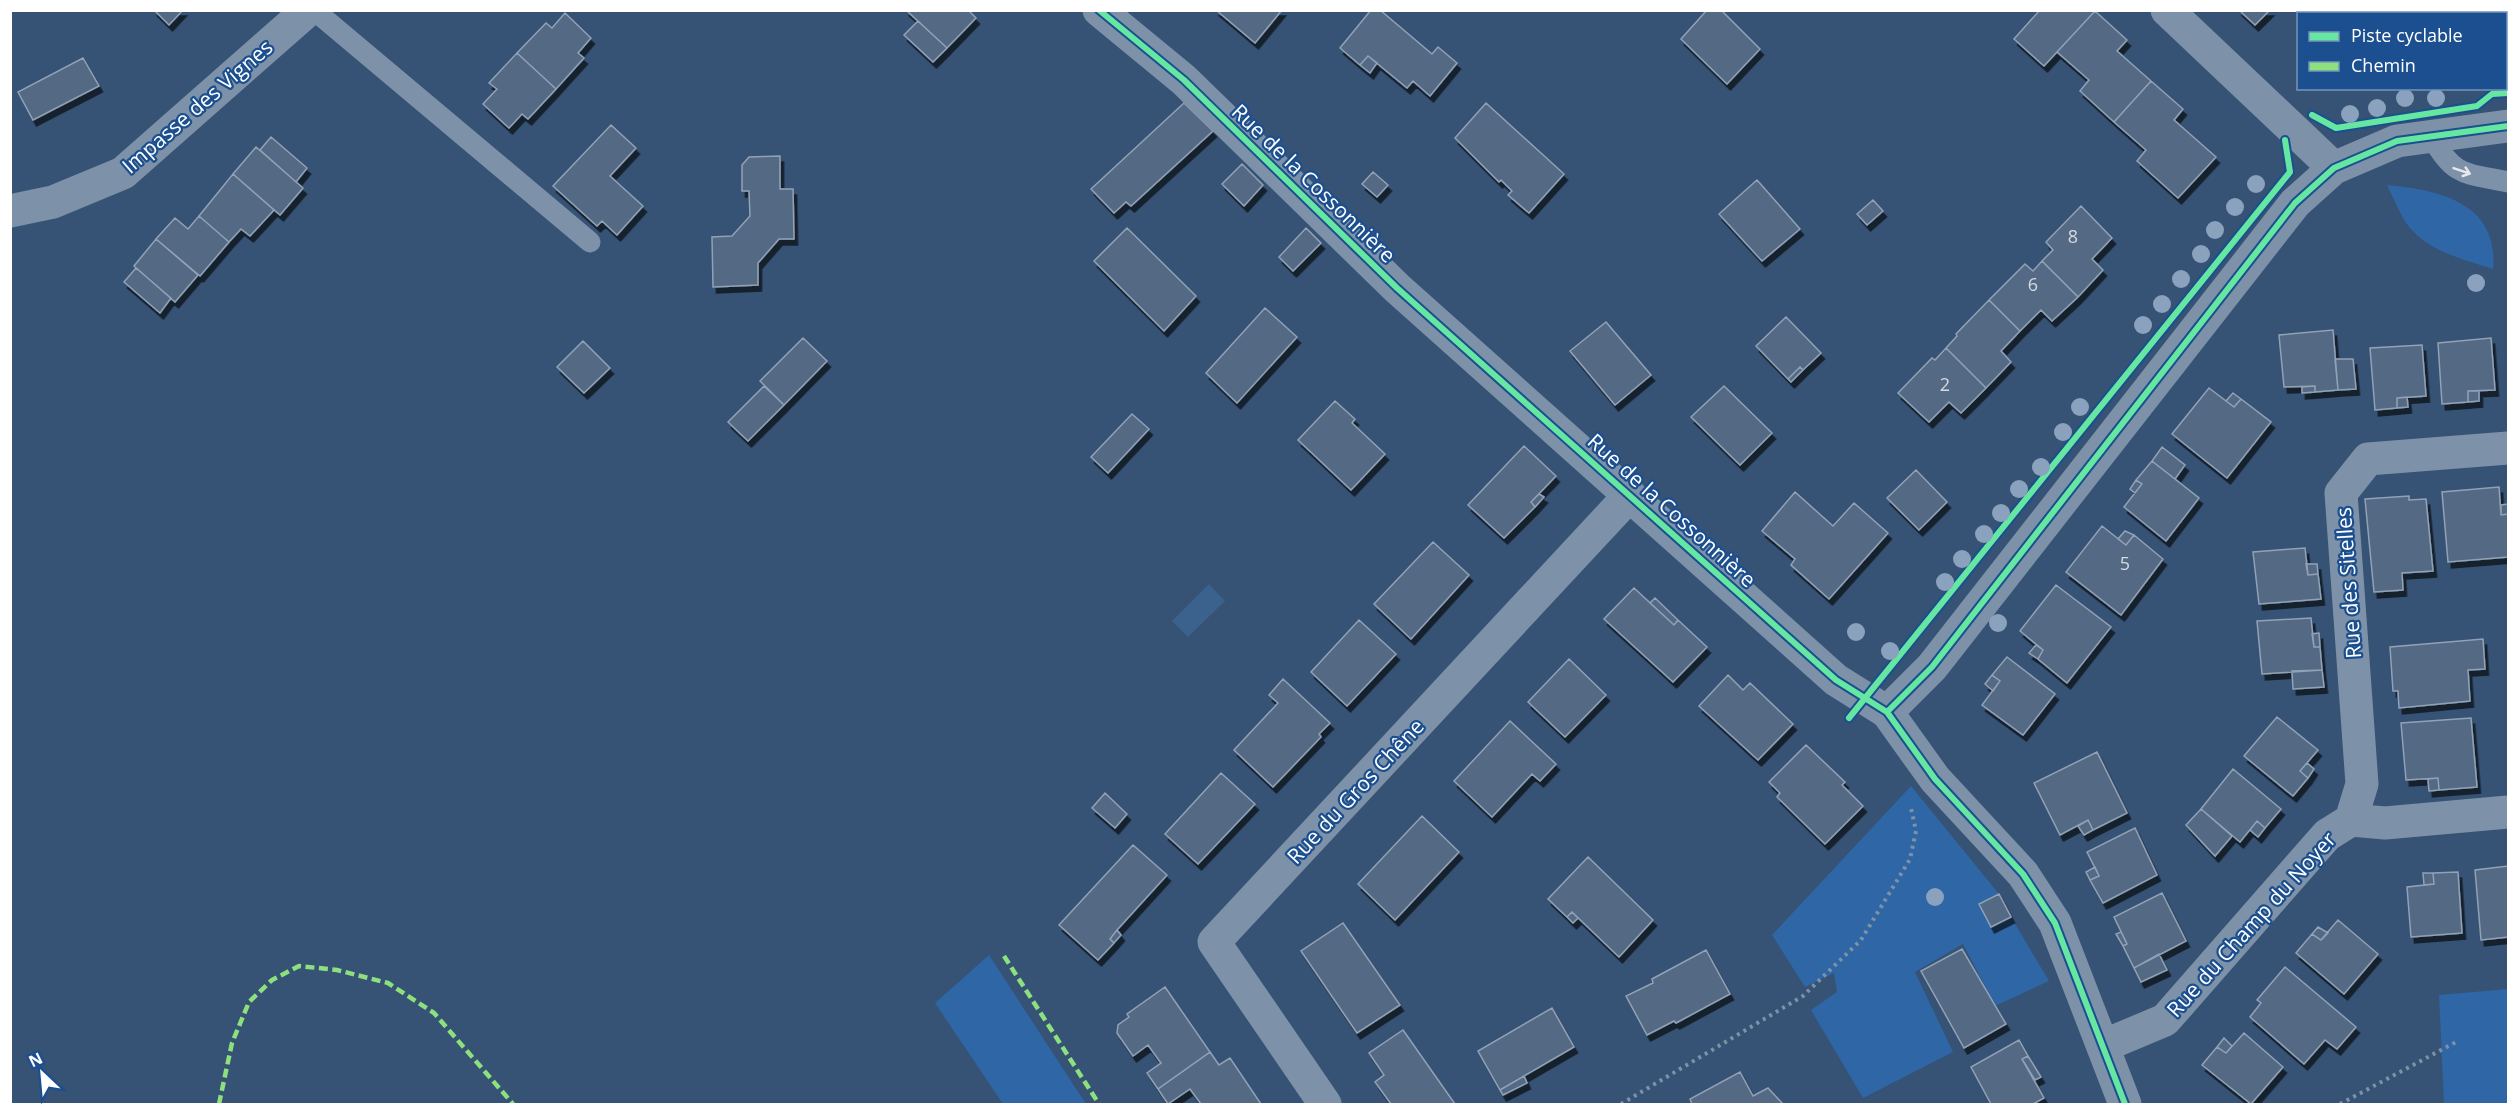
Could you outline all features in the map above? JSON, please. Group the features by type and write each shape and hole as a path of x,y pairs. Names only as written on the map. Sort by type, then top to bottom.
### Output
{"street":[{"name":"Impasse des Vignes","path":"10,211 53,202 123,172 308,10"},
{"name":"Rue de la Cossonnière","path":"1099,10 1184,80 1397,288 1836,680 1887,712 1935,779 2023,874 2055,923 2125,1104"},
{"path":"2167,10 2334,168"},
{"path":"1887,712 1932,667 2295,203 2334,168 2397,141 2508,126"},
{"name":"Rue des Sitelles","path":"2351,820 2362,784 2341,493 2368,459 2508,448"},
{"name":"Rue du Gros Chêne","path":"1325,1104 1214,942 1630,495"},
{"name":"Rue du Champ du Noyer","path":"2103,1046 2164,1020 2327,835 2351,820 2385,823 2508,812"}],"lane":[{"path":"314,10 590,242"},
{"path":"2432,137 2444,159 2456,170 2508,182"}],"path":[{"path":"1621,1104 1803,996 1861,940 1910,859 1916,831 1910,808 1917,800"},
{"path":"2340,1104 2458,1041"}],"shaded area":[{"path":"2387,185 2445,196 2462,204 2476,215 2486,229 2492,247 2493,269 2445,253 2424,241 2406,223"},
{"path":"1209,584 1225,601 1188,637 1172,621"},
{"path":"1911,786 1999,894 1979,904 1991,927 2011,917 2049,981 1995,1006 1963,944 1915,972 1953,1052 1863,1098 1811,1010 1837,992 1834,973 1805,987 1772,935"},
{"path":"989,955 1086,1104 1003,1104 935,1003"},
{"path":"2508,989 2508,1104 2444,1104 2439,995"}],"building":[{"path":"154,10 183,10 169,25"},
{"path":"906,10 968,10 976,18 947,48"},
{"path":"1216,10 1282,10 1255,43"},
{"path":"1371,10 1380,10 1432,54 1438,47 1457,63 1430,96 1413,81 1407,88 1368,56 1360,65 1340,48"},
{"path":"1707,10 1721,10 1760,49 1727,84 1681,39"},
{"path":"2040,10 2095,11 2044,66 2014,39"},
{"path":"2239,10 2270,10 2255,25"},
{"path":"2420,10 2472,10 2472,12 2420,12"},
{"path":"2095,11 2127,40 2117,51 2151,81 2114,122 2080,91 2089,80 2057,52"},
{"path":"565,13 591,38 578,53 584,58 556,89 517,53 546,23 552,28"},
{"path":"918,21 947,48 933,62 904,35"},
{"path":"517,53 556,89 528,119 522,114 509,128 483,104 497,89 489,83"},
{"path":"1368,56 1377,63 1370,73 1360,65"},
{"path":"83,58 99,86 33,120 18,92"},
{"path":"2151,81 2183,109 2174,120 2216,157 2178,198 2137,161 2146,150 2114,122"},
{"path":"1184,103 1213,131 1131,206 1126,202 1114,213 1091,189"},
{"path":"1486,103 1564,174 1529,213 1508,195 1512,191 1501,180 1499,182 1455,138"},
{"path":"611,125 636,148 610,176 643,206 617,235 602,221 597,226 553,186"},
{"path":"271,137 307,168 296,182 260,150"},
{"path":"256,147 303,188 280,215 233,174"},
{"path":"780,156 780,189 793,189 794,239 779,239 758,263 758,285 713,287 712,237 732,236 750,216 749,191 742,191 742,165 749,157"},
{"path":"1242,164 1263,185 1244,206 1222,184"},
{"path":"1373,172 1388,185 1377,197 1362,184"},
{"path":"233,174 274,210 250,236 241,229 229,242 199,216"},
{"path":"1757,180 1800,229 1762,261 1719,214"},
{"path":"1873,200 1883,211 1867,225 1857,214"},
{"path":"2081,206 2112,238 2092,259 2103,270 2078,297 2042,261 2053,250 2046,242"},
{"path":"199,216 229,242 200,276 156,239 175,218 188,229"},
{"path":"1127,228 1196,296 1164,331 1094,261"},
{"path":"1306,228 1321,243 1293,271 1279,257"},
{"path":"156,239 198,275 175,302 134,266"},
{"path":"2042,261 2078,297 2052,321 2041,310 2020,331 1989,300 2025,264 2033,271"},
{"path":"136,268 171,298 160,313 124,282"},
{"path":"1989,300 2020,331 2001,351 2011,362 1986,388 1946,348 1957,336 1956,334"},
{"path":"1265,308 1297,337 1237,403 1206,373"},
{"path":"1786,317 1821,353 1803,370 1800,367 1788,379 1756,346"},
{"path":"1606,322 1651,375 1615,405 1570,351"},
{"path":"2333,330 2338,390 2315,392 2315,386 2284,387 2279,335"},
{"path":"803,338 827,361 784,405 760,381"},
{"path":"2491,338 2495,390 2468,391 2468,402 2442,404 2438,343"},
{"path":"583,341 610,368 584,393 557,367"},
{"path":"2422,345 2426,396 2397,398 2397,408 2375,410 2370,348"},
{"path":"1946,348 1986,388 1961,413 1949,402 1929,422 1898,393 1932,358 1935,360"},
{"path":"2335,359 2353,359 2356,389 2338,390"},
{"path":"1800,367 1803,370 1791,382 1788,379"},
{"path":"764,386 784,405 748,441 728,422"},
{"path":"1724,386 1772,433 1740,465 1691,417"},
{"path":"2315,386 2315,392 2302,393 2302,387"},
{"path":"2209,388 2234,407 2241,399 2271,422 2227,478 2172,434"},
{"path":"2468,391 2479,391 2479,401 2468,402"},
{"path":"2233,393 2241,399 2234,407 2226,401"},
{"path":"2407,397 2408,407 2397,408 2397,398"},
{"path":"1335,401 1355,419 1352,423 1385,454 1351,490 1298,440"},
{"path":"1132,414 1149,429 1108,473 1091,457"},
{"path":"1524,446 1556,476 1531,502 1535,507 1504,538 1468,505"},
{"path":"2162,447 2185,465 2175,479 2152,461"},
{"path":"2152,461 2199,498 2166,541 2124,507 2142,484 2136,480"},
{"path":"1916,470 1947,502 1919,530 1887,498"},
{"path":"2136,480 2142,484 2135,493 2130,489"},
{"path":"2499,487 2501,515 2508,514 2508,557 2448,562 2442,492"},
{"path":"1795,492 1833,526 1854,503 1888,533 1829,599 1791,565 1795,559 1762,531"},
{"path":"1539,494 1544,497 1535,507 1531,502"},
{"path":"2409,496 2409,500 2426,499 2433,571 2402,573 2403,590 2374,592 2365,499"},
{"path":"2508,504 2508,514 2501,515 2501,505"},
{"path":"2102,526 2126,545 2134,535 2163,559 2121,615 2066,572"},
{"path":"2125,531 2134,535 2126,545 2118,539"},
{"path":"1433,542 1469,575 1411,639 1374,604"},
{"path":"2305,548 2308,575 2318,574 2321,599 2259,604 2253,552"},
{"path":"2306,564 2317,564 2318,574 2308,575"},
{"path":"2056,585 2111,627 2067,683 2038,659 2043,650 2020,631"},
{"path":"1634,588 1674,625 1678,620 1707,647 1673,682 1604,619"},
{"path":"1655,598 1678,620 1674,625 1650,603"},
{"path":"2311,618 2314,647 2320,647 2322,670 2262,674 2257,621"},
{"path":"1359,620 1396,654 1347,706 1311,672"},
{"path":"2319,633 2320,647 2314,647 2312,634"},
{"path":"2483,639 2485,669 2468,670 2470,701 2399,708 2398,691 2393,691 2390,647"},
{"path":"2036,645 2043,650 2038,659 2029,653"},
{"path":"2007,657 2055,694 2023,735 1982,705 2000,681 1992,675"},
{"path":"1569,659 1606,695 1565,737 1528,702"},
{"path":"2322,670 2324,687 2293,689 2292,671"},
{"path":"1728,675 1743,690 1750,683 1793,724 1758,760 1699,706"},
{"path":"1992,675 2000,681 1993,691 1985,684"},
{"path":"1283,679 1330,723 1319,734 1321,737 1273,787 1234,750 1278,703 1269,695"},
{"path":"2277,717 2318,750 2300,771 2308,778 2293,796 2244,756"},
{"path":"2471,718 2477,787 2439,790 2438,778 2406,780 2401,723"},
{"path":"1510,721 1556,764 1540,781 1532,774 1492,817 1454,781"},
{"path":"1806,745 1845,782 1842,785 1863,806 1825,844 1777,797 1780,793 1769,782"},
{"path":"2097,752 2127,813 2093,830 2088,820 2060,835 2034,783"},
{"path":"2307,763 2314,769 2308,778 2300,771"},
{"path":"2233,769 2281,809 2265,828 2257,821 2240,842 2201,809"},
{"path":"1221,773 1255,804 1198,864 1165,834"},
{"path":"2438,778 2439,790 2429,791 2428,779"},
{"path":"1105,793 1127,814 1115,828 1092,808"},
{"path":"2201,809 2232,836 2215,856 2186,825"},
{"path":"1422,816 1459,852 1395,920 1358,884"},
{"path":"2088,820 2093,830 2084,835 2078,826"},
{"path":"2257,821 2265,828 2258,837 2250,830"},
{"path":"2135,828 2157,875 2103,903 2090,880 2099,876 2087,852"},
{"path":"1133,845 1167,875 1117,930 1110,939 1114,943 1098,960 1059,925"},
{"path":"1588,857 1653,920 1619,957 1572,912 1567,917 1548,899"},
{"path":"2508,866 2508,937 2481,940 2475,870"},
{"path":"2095,867 2099,876 2090,880 2086,872"},
{"path":"2458,872 2462,933 2411,937 2407,887 2434,884 2433,873"},
{"path":"2423,873 2433,873 2434,884 2424,885"},
{"path":"2162,893 2186,941 2134,968 2123,946 2127,944 2114,917"},
{"path":"1999,894 2011,917 1991,927 1979,904"},
{"path":"1572,912 1578,918 1573,923 1567,917"},
{"path":"2338,920 2378,954 2344,994 2296,953 2312,934 2321,940"},
{"path":"1343,923 1400,1005 1357,1033 1301,951"},
{"path":"2318,927 2328,933 2321,940 2312,934"},
{"path":"1117,930 1121,935 1114,943 1110,939"},
{"path":"2121,932 2127,944 2123,946 2116,934"},
{"path":"1962,949 2006,1024 1964,1048 1921,971"},
{"path":"1706,950 1730,994 1676,1023 1674,1021 1647,1035 1626,996 1653,983 1652,979"},
{"path":"2159,954 2167,970 2141,982 2134,968"},
{"path":"2285,967 2356,1027 2337,1049 2325,1040 2304,1064 2250,1017 2261,1003 2257,1000"},
{"path":"1165,987 1210,1052 1158,1089 1147,1073 1161,1063 1148,1045 1133,1056 1117,1033 1118,1025 1129,1017 1127,1014"},
{"path":"1552,1008 1574,1047 1500,1090 1478,1051"},
{"path":"1403,1030 1455,1104 1391,1104 1375,1082 1384,1075 1369,1053"},
{"path":"2244,1033 2283,1067 2251,1104 2202,1065 2217,1047 2226,1053"},
{"path":"2224,1038 2232,1046 2226,1053 2217,1047"},
{"path":"2019,1040 2028,1056 2022,1059 2044,1098 2033,1104 1991,1104 1971,1067"},
{"path":"1210,1052 1219,1065 1230,1058 1261,1104 1201,1104 1190,1089 1168,1104 1158,1089"},
{"path":"2028,1056 2041,1077 2035,1080 2022,1059"},
{"path":"1740,1072 1753,1096 1768,1088 1783,1104 1692,1104 1690,1099"},
{"path":"1524,1076 1527,1083 1503,1095 1500,1090"}],"marked path":[{"path":"1004,956 1099,1104"},
{"path":"219,1104 232,1043 249,1002 272,980 299,966 337,970 388,983 434,1013 513,1104"}],"cycle path":[{"path":"1099,10 1184,80 1397,288 1836,680 1887,712 1935,779 2023,874 2055,923 2125,1104"},
{"path":"2312,115 2336,128 2477,106 2492,94 2508,93"},
{"path":"1887,712 1932,667 2295,203 2334,168 2397,141 2508,126"},
{"path":"1849,718 2290,172 2285,140"}]}
